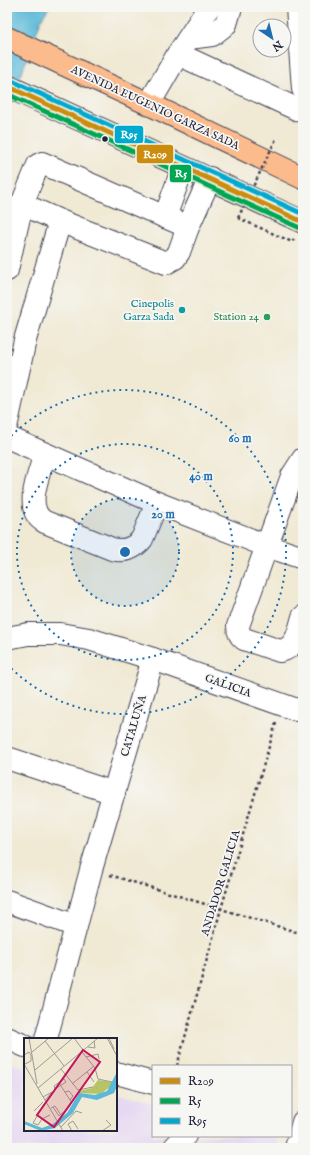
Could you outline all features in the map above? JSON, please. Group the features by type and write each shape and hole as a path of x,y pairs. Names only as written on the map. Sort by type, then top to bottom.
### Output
{"highway":[{"name":"AVENIDA EUGENIO GARZA SADA","path":"7,38 303,178"},
{"path":"7,86 303,222"}],"street":[{"path":"149,104 209,7"},
{"path":"184,46 212,35 226,24 231,7"},
{"path":"297,7 303,89"},
{"path":"184,46 303,112"},
{"path":"7,270 22,204 38,165 42,163 188,227"},
{"path":"165,217 184,167"},
{"path":"22,204 60,221 166,263 174,258 179,252 188,227 210,178"},
{"path":"7,422 25,340 60,221"},
{"path":"7,437 157,503 267,546 303,558"},
{"path":"45,454 33,498 36,512 45,522 112,549 118,551 126,550 137,544 142,539 157,503"},
{"path":"303,459 292,476 238,626 239,633 244,639 280,651 285,650 296,641 303,617"},
{"name":"GALICIA","path":"7,638 28,634 60,634 89,639 154,659 303,712"},
{"name":"CATALUÑA","path":"46,1038 91,870 154,659"},
{"path":"7,758 114,793"},
{"path":"7,901 76,926"},
{"path":"7,1038 24,1046"},
{"path":"117,1073 152,1083"},
{"path":"296,1148 299,1122"},
{"path":"174,1148 184,1137"}],"path":[{"path":"238,218 276,139"},
{"name":"ANDADOR GALICIA","path":"178,1065 221,909 282,705"},
{"path":"91,870 303,934"}],"shaded area":[{"path":"7,1062 24,1067 24,1131 117,1131 117,1093 152,1104 152,1137 271,1137 278,1139 276,1148 7,1148"}],"water":[{"path":"7,7 49,7 41,20 7,113"}],"transit line":[{"name":"R95","path":"10,80 303,214"},
{"name":"R209","path":"7,86 303,222"},
{"name":"R5","path":"7,94 300,228"}],"place":[{"name":"Cinepolis Garza Sada","path":"182,310"},
{"name":"Station 24","path":"267,317"}]}
